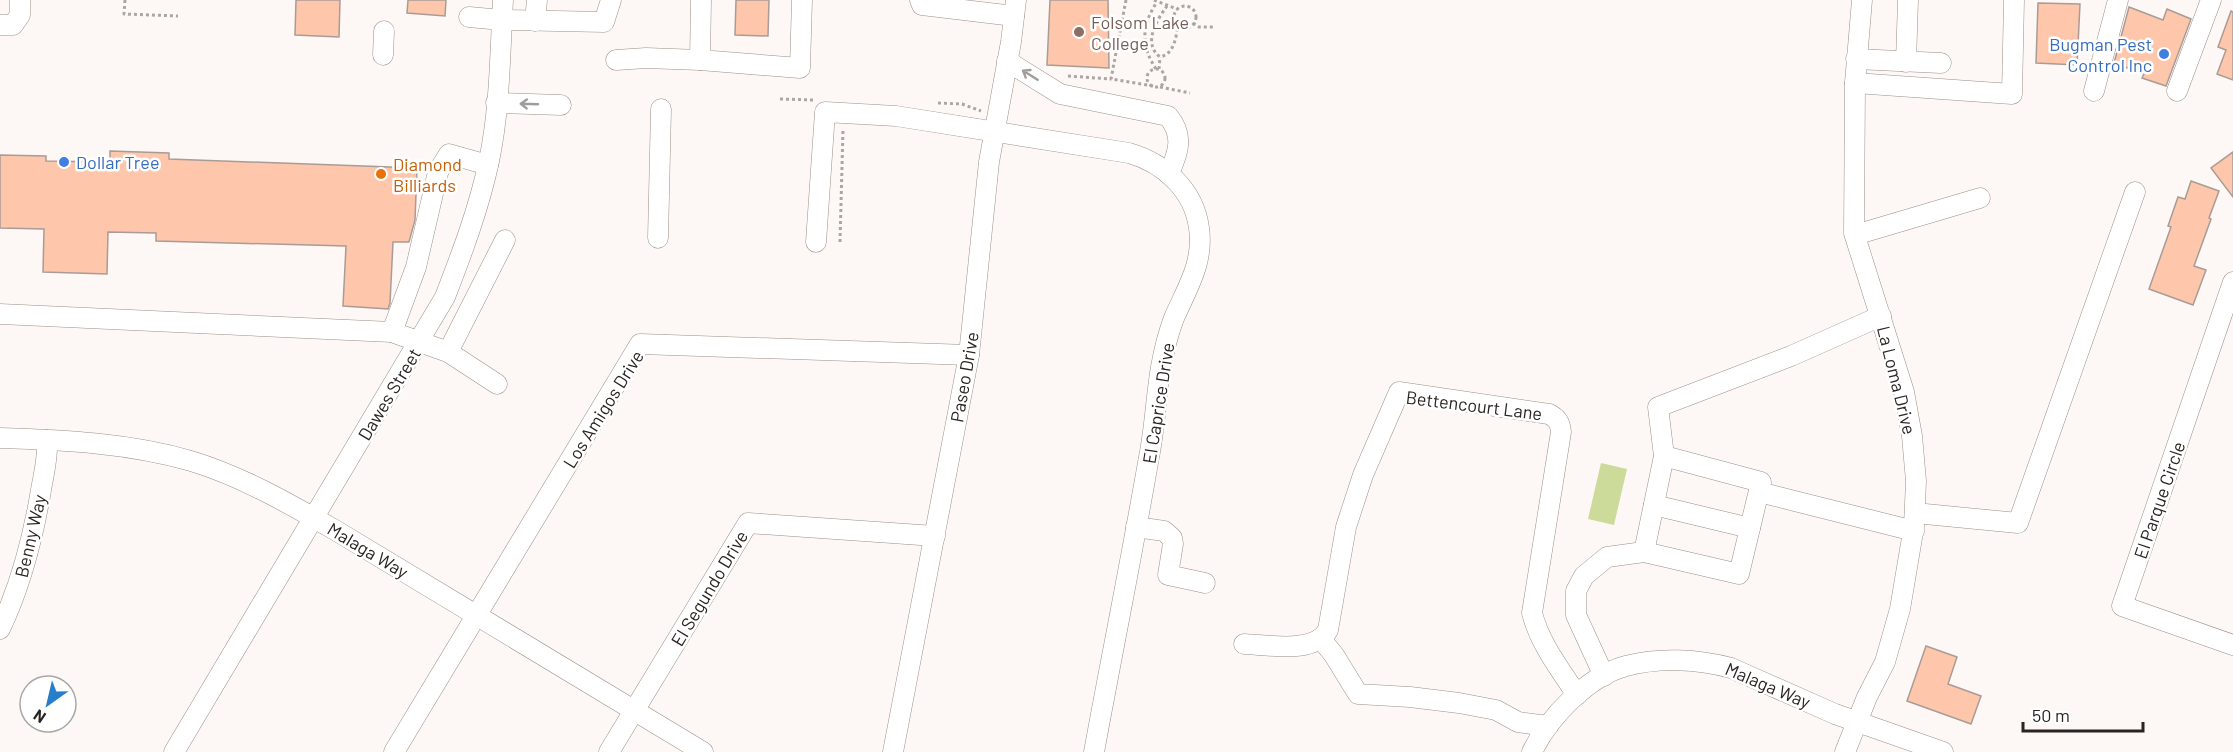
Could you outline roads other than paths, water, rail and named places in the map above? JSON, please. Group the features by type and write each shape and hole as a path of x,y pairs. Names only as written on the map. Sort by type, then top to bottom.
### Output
{"street":[{"path":"0,25 13,25 20,15 20,0"},
{"name":"Dawes Street","path":"174,752 445,297 470,233 488,165 496,103 503,0"},
{"path":"536,21 537,0"},
{"path":"469,17 501,20 604,22 611,0"},
{"path":"700,60 701,0"},
{"path":"616,60 646,58 700,60 800,68 802,0"},
{"path":"920,0 922,5 1015,8"},
{"path":"1862,0 1869,0"},
{"name":"La Loma Drive","path":"1845,752 1867,697 1886,662 1900,609 1914,522 1916,481 1912,436 1904,392 1855,235 1855,83 1862,0"},
{"path":"1906,62 1908,0"},
{"path":"1855,83 2012,94 2014,0"},
{"path":"2094,90 2118,0"},
{"path":"2177,91 2211,0"},
{"name":"Paseo Drive","path":"893,752 969,355 978,284 983,206 1015,8"},
{"path":"383,55 384,31"},
{"path":"1856,59 1941,63"},
{"path":"1007,61 1060,83 1060,94 1168,116 1175,125 1180,142 1169,173"},
{"path":"496,103 561,105"},
{"path":"658,238 661,109"},
{"name":"El Caprice Drive","path":"816,242 825,112 896,116 1129,153 1150,161 1169,173 1184,190 1198,220 1200,254 1195,276 1174,319 1166,342 1150,454 1094,752"},
{"path":"392,332 416,267 438,172 449,154 488,165"},
{"path":"1759,492 1914,522 2018,523 2135,192"},
{"path":"1855,235 1980,198"},
{"path":"448,352 505,240"},
{"path":"460,259 488,273"},
{"name":"El Parque Circle","path":"2233,282 2122,606 2233,645"},
{"path":"0,314 392,332 448,352 497,384"},
{"path":"1644,552 1664,456 1658,407 1791,357 1881,316"},
{"name":"Los Amigos Drive","path":"394,752 640,344 969,355"},
{"name":"Bettencourt Lane","path":"1321,639 1328,630 1346,527 1363,475 1399,392 1548,414 1556,417 1561,432 1532,614 1543,642 1577,695"},
{"name":"Malaga Way","path":"0,438 79,441 151,452 192,462 261,490 315,518 703,752"},
{"name":"Benny Way","path":"0,629 20,581 34,530 48,462 47,440"},
{"path":"1604,676 1576,615 1576,591 1584,576 1607,557 1644,552 1739,574 1761,482 1664,456"},
{"path":"1654,505 1750,528"},
{"name":"El Segundo Drive","path":"609,752 748,523 935,537"},
{"path":"1136,527 1164,531 1172,538 1168,575 1205,583"},
{"path":"1244,644 1307,645 1321,639 1358,694 1459,703 1496,711 1518,722 1548,726"},
{"name":"Malaga Way","path":"1532,752 1563,707 1604,676 1624,666 1688,661 1715,664 1750,675 1810,703 1943,752"}],"place":[{"name":"Folsom Lake College","path":"1079,32"},
{"name":"Bugman Pest Control Inc","path":"2164,54"},
{"name":"Dollar Tree","path":"64,162"},
{"name":"Diamond Billiards","path":"381,174"}]}
